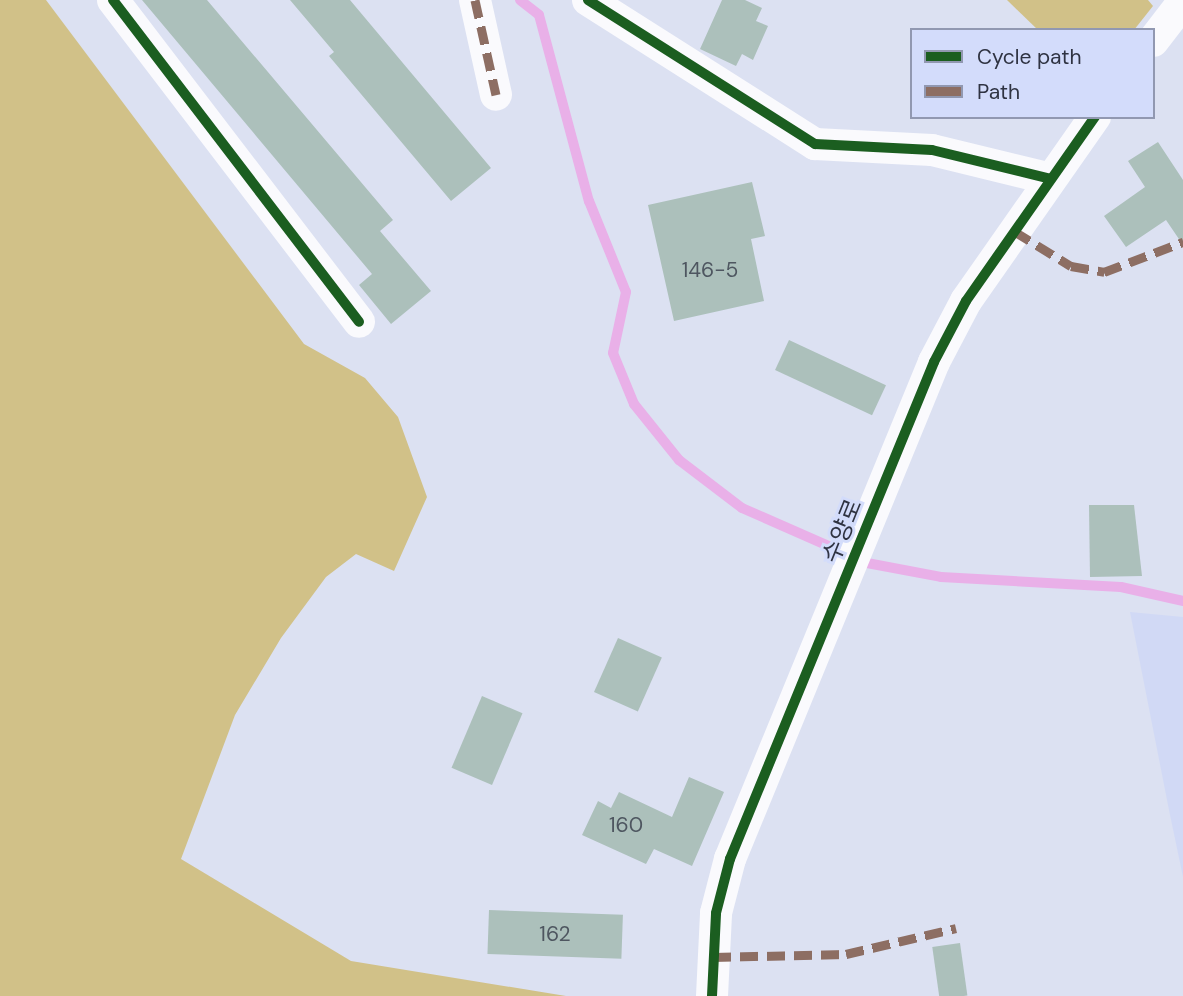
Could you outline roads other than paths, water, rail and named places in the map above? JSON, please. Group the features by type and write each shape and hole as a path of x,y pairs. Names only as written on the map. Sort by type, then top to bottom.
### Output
{"street":[{"path":"113,0 359,322"},
{"path":"474,0 496,95"},
{"path":"588,0 815,144 932,150 1051,179"},
{"path":"1155,38 1183,2"},
{"name":"수양로","path":"712,996 716,913 730,859 934,362 966,300 1094,119"}],"waterway":[{"path":"520,0 539,15 589,201 626,292 613,353 634,404 679,460 742,508 867,563 941,577 1121,587 1183,601"}]}
